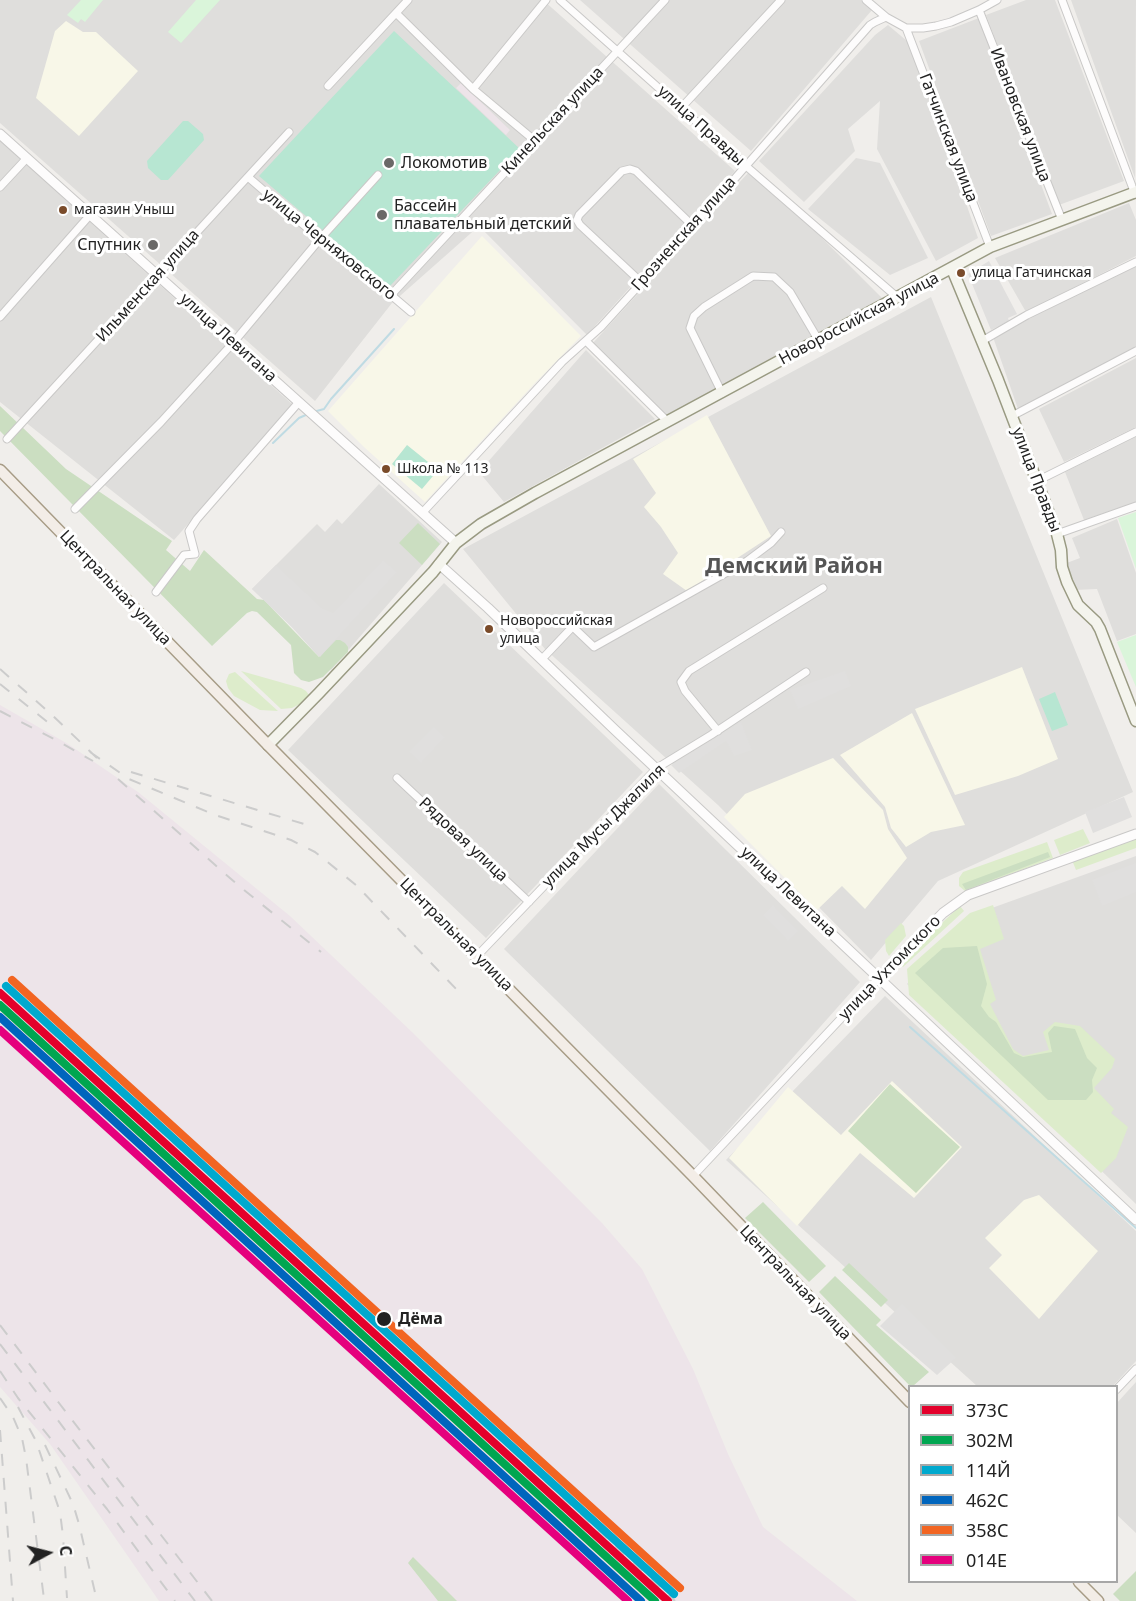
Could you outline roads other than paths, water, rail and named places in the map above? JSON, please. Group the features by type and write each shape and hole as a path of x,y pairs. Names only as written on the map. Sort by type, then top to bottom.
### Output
{"main road":[{"name":"Новороссийская улица","path":"268,745 319,693 456,543 481,524 990,247 1136,194"},
{"name":"улица Правды","path":"952,269 1057,534 1062,567 1075,599 1100,628 1136,721"},
{"name":"Центральная улица","path":"0,470 693,1176 908,1401"},
{"path":"1082,1583 1098,1601"}],"street":[{"path":"328,86 408,0"},
{"path":"473,89 546,0"},
{"name":"улица Правды","path":"560,0 898,298"},
{"name":"Кинельская улица","path":"391,295 665,0"},
{"path":"681,108 781,0"},
{"path":"866,0 886,17 906,28 923,28 951,22 997,0"},
{"path":"1062,0 1136,194"},
{"name":"Ивановская улица","path":"979,10 1062,220"},
{"path":"396,13 473,89 534,140"},
{"name":"Грозненская улица","path":"423,512 562,362 601,327 870,25 886,17"},
{"name":"Гатчинская улица","path":"906,28 990,247"},
{"name":"Ильменская улица","path":"7,439 289,132"},
{"name":"улица Левитана","path":"0,134 456,543"},
{"path":"0,187 27,158"},
{"path":"641,282 580,225 577,220 579,215 622,171 630,169 636,171 693,226"},
{"path":"75,508 161,422 233,343 320,239 378,175"},
{"name":"улица Черняховского","path":"248,177 320,239 411,312"},
{"path":"0,317 90,215"},
{"path":"982,341 1027,315 1136,262"},
{"path":"722,393 690,328 694,316 704,307 753,276 774,277 790,292 819,341"},
{"path":"586,341 668,422"},
{"path":"1012,416 1136,351"},
{"path":"156,592 183,555 195,554 189,531 196,519 299,402"},
{"path":"1037,481 1136,432"},
{"path":"1057,534 1136,506"},
{"path":"573,627 594,647 747,561 771,543 781,532"},
{"name":"улица Левитана","path":"439,564 1136,1220"},
{"path":"718,730 685,691 681,682 689,671 824,588"},
{"path":"542,659 579,620"},
{"name":"улица Мусы Джалиля","path":"477,956 657,768 806,672"},
{"name":"Рядовая улица","path":"396,778 529,902"},
{"name":"улица Ухтомского","path":"693,1176 879,978 958,901 968,895 1136,834"},
{"path":"1118,1388 1136,1369"}],"waterway":[{"path":"313,412 324,409 394,329"},
{"path":"273,443 299,418 308,414"},
{"path":"910,1027 1136,1228"}],"railway":[{"path":"0,669 97,758"},
{"path":"0,684 50,724"},
{"path":"0,711 93,761"},
{"path":"90,752 129,779 215,815 291,840 315,852 356,885 461,994"},
{"path":"131,772 304,824"},
{"path":"118,779 239,886 321,952"},
{"path":"48,1029 675,1601"},
{"path":"0,1325 212,1601"},
{"path":"0,1344 195,1601"},
{"path":"0,1371 18,1398 107,1509 175,1601"},
{"path":"0,1398 13,1417 22,1438 44,1599"},
{"path":"18,1407 36,1441 60,1512 67,1598"},
{"path":"0,1430 13,1601"},
{"path":"45,1445 73,1504 97,1601"}],"place":[{"name":"Локомотив","path":"389,163"},
{"name":"магазин Уныш","path":"63,210"},
{"name":"Бассейн плавательный детский","path":"382,215"},
{"name":"Спутник","path":"153,245"},
{"name":"улица Гатчинская","path":"961,273"},
{"name":"Школа № 113","path":"386,469"},
{"name":"Новороссийская улица","path":"489,629"},
{"name":"Дёма","path":"384,1319"}],"district":[{"name":"Демский Район","path":"794,567"}]}
